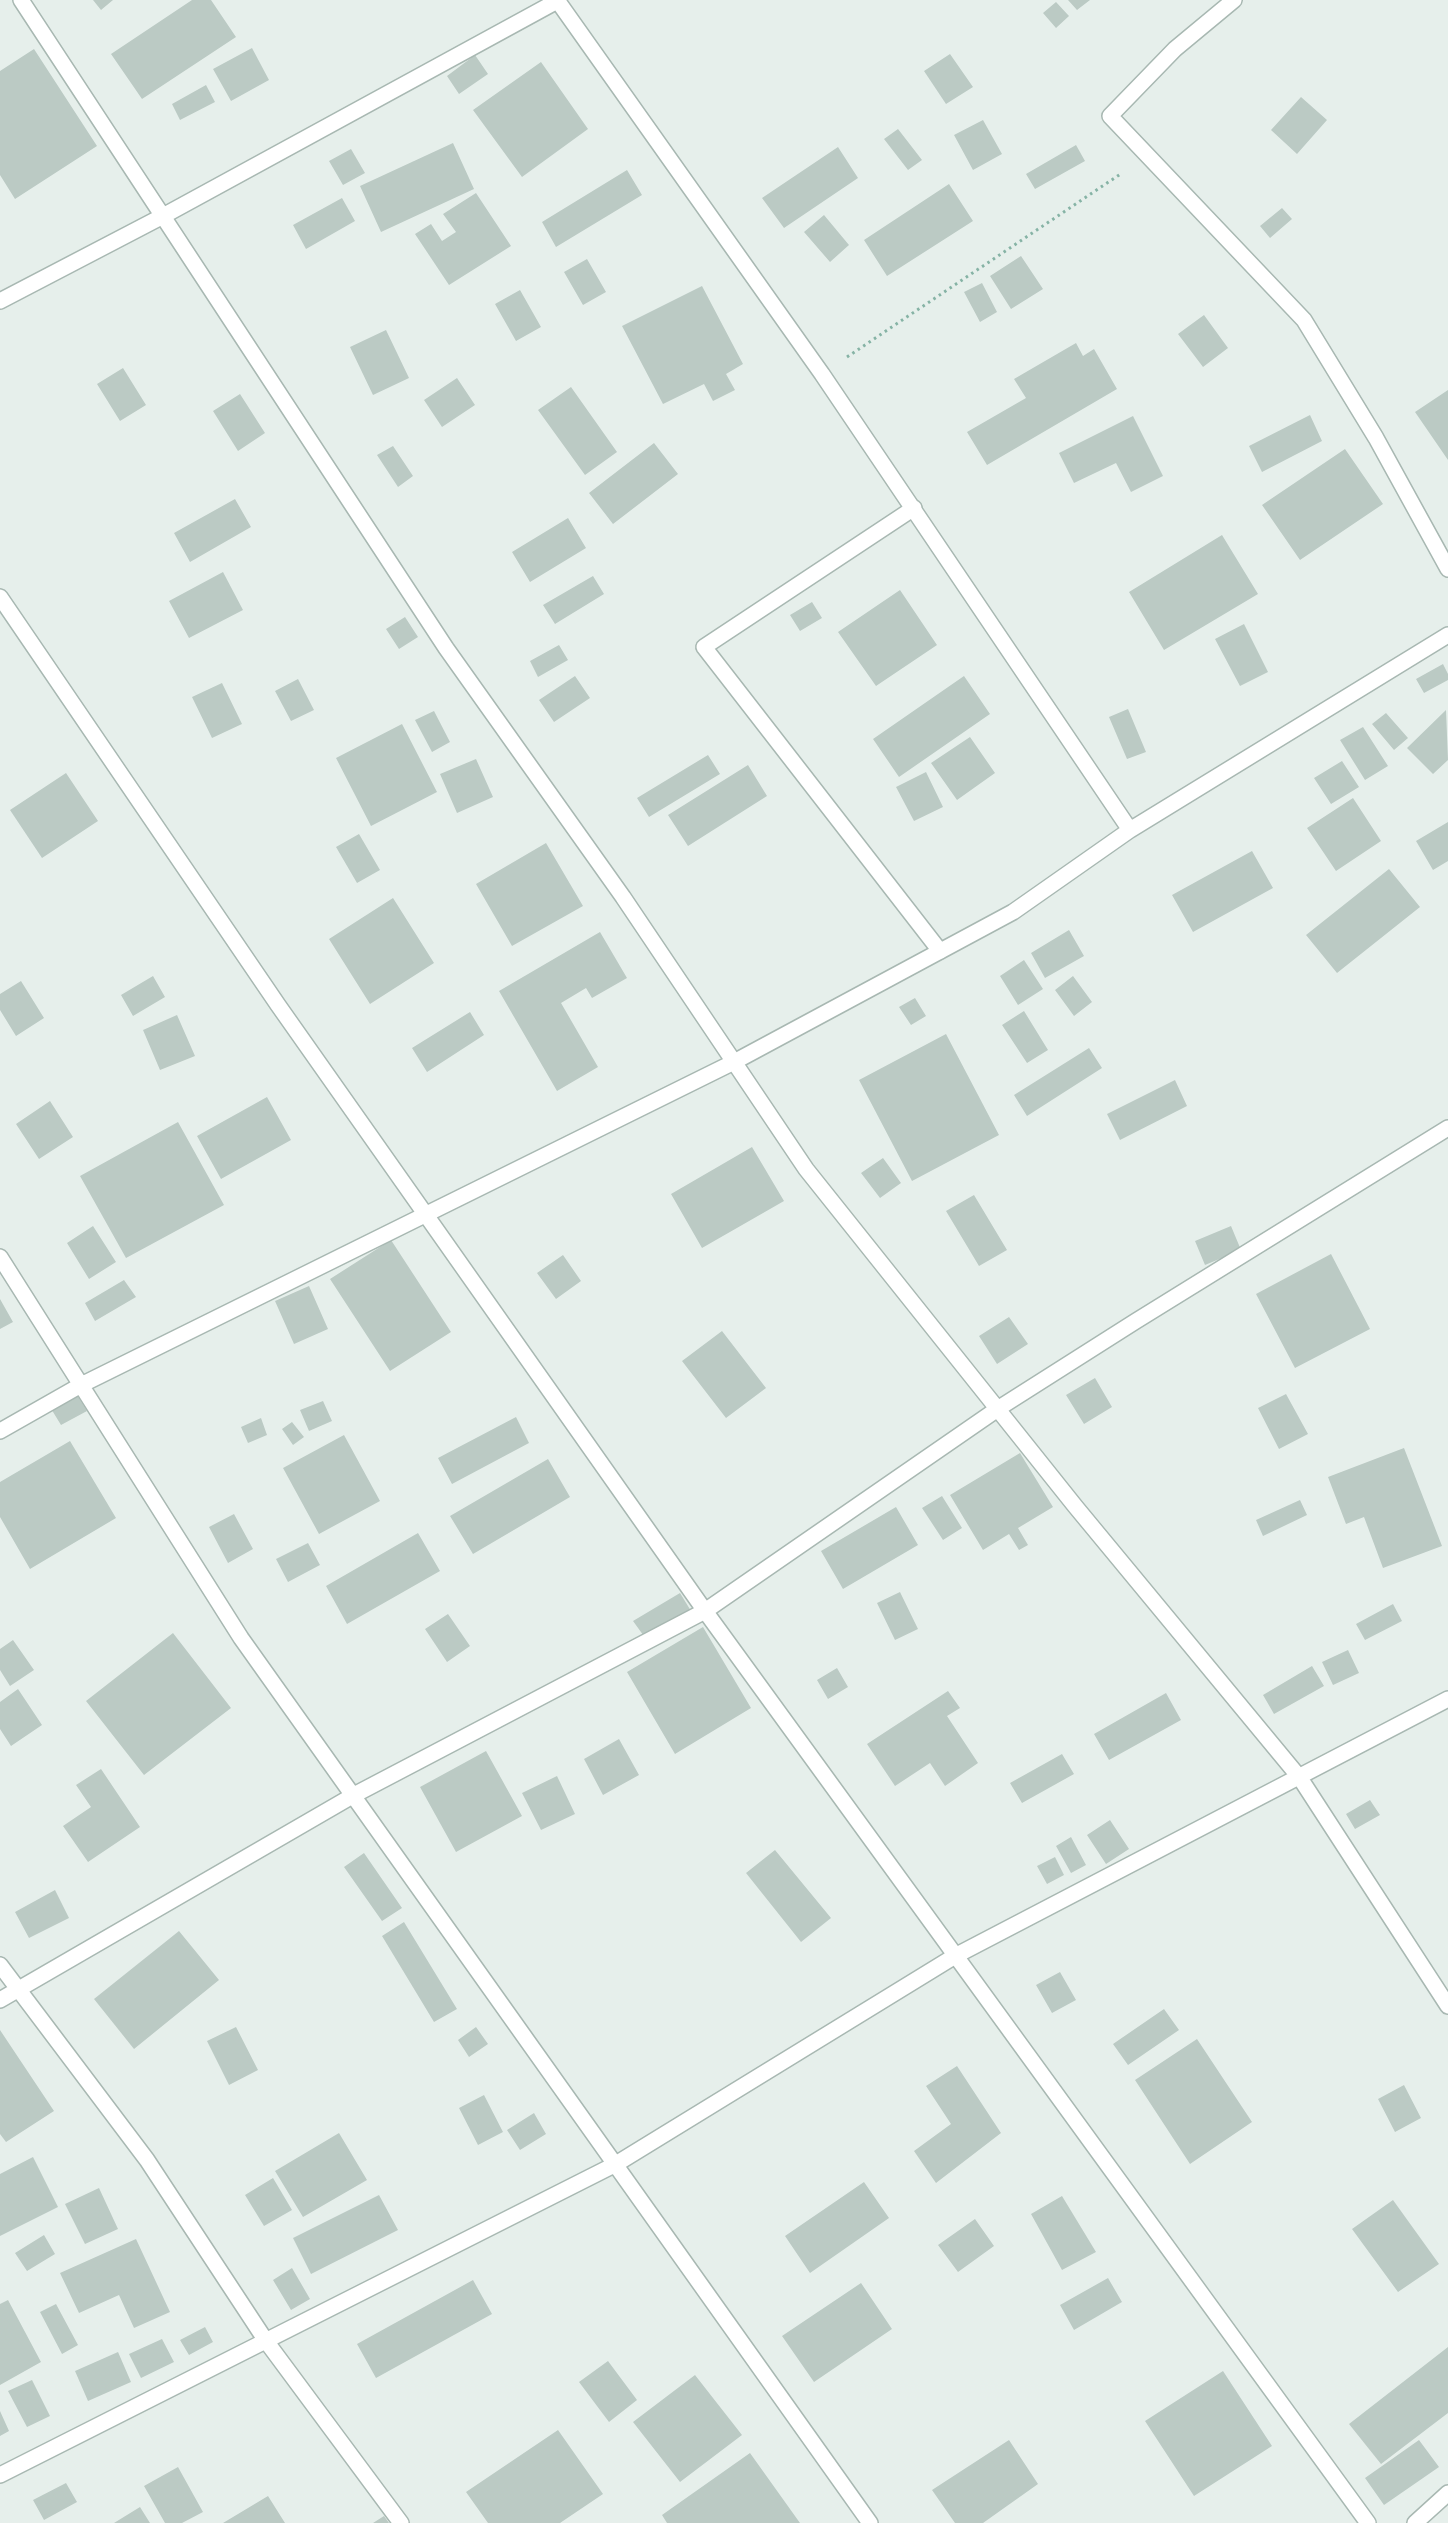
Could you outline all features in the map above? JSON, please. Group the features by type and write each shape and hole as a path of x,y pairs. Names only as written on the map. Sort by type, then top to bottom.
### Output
{"street":[{"path":"20,0 446,648 623,897 806,1169 999,1408 1075,1506 1300,1778 1448,2006"},
{"path":"0,301 163,216 557,0 822,374 1130,830"},
{"path":"1234,0 1175,49 1110,116 1304,320 1376,438 1448,569"},
{"path":"914,508 704,647 940,952"},
{"path":"0,597 273,997 705,1611 1368,2523"},
{"path":"0,1431 81,1386 426,1213 734,1062 1013,912 1130,830 1448,636"},
{"path":"0,2000 354,1795 705,1611 999,1408 1136,1320 1448,1128"},
{"path":"0,1257 241,1638 870,2523"},
{"path":"0,2475 616,2164 955,1956 1180,1838 1300,1778 1448,1699"},
{"path":"0,1965 147,2160 266,2341 401,2523"},
{"path":"1415,2523 1448,2493"}],"path":[{"path":"822,374 1147,156"}],"building":[{"path":"93,0 113,0 101,10"},
{"path":"192,0 211,0 236,37 142,99 111,54"},
{"path":"1068,0 1090,0 1077,10"},
{"path":"1056,2 1069,16 1056,28 1043,13"},
{"path":"252,48 269,80 231,101 213,69"},
{"path":"34,49 97,146 15,199 0,175 0,71"},
{"path":"950,54 973,87 946,104 924,71"},
{"path":"475,55 488,74 459,94 447,76"},
{"path":"541,62 588,129 522,177 473,110"},
{"path":"206,85 215,102 180,120 172,104"},
{"path":"1301,97 1327,120 1297,154 1271,130"},
{"path":"983,120 1002,154 973,170 954,135"},
{"path":"898,129 922,160 908,170 884,139"},
{"path":"453,143 474,189 381,232 360,186"},
{"path":"1076,145 1085,161 1035,189 1026,174"},
{"path":"838,147 858,178 784,228 762,198"},
{"path":"351,149 365,173 343,185 329,161"},
{"path":"627,170 642,195 556,247 542,222"},
{"path":"949,184 973,221 887,276 864,240"},
{"path":"476,193 511,246 449,285 415,234 431,224 442,241 456,232 443,214"},
{"path":"342,198 355,221 306,249 293,225"},
{"path":"1282,208 1292,219 1270,238 1260,226"},
{"path":"824,215 849,245 830,262 804,232"},
{"path":"1021,256 1043,289 1011,309 990,276"},
{"path":"587,259 606,292 583,305 564,272"},
{"path":"982,283 997,312 980,322 964,292"},
{"path":"702,286 743,364 726,374 735,390 713,401 704,384 663,404 622,326"},
{"path":"520,290 541,327 516,341 495,304"},
{"path":"1204,315 1228,348 1203,367 1178,334"},
{"path":"386,330 409,378 373,395 350,347"},
{"path":"1076,343 1083,356 1094,349 1117,389 987,465 967,432 1026,398 1014,379"},
{"path":"123,368 146,405 120,421 97,384"},
{"path":"457,378 475,405 442,427 424,400"},
{"path":"571,387 617,452 585,475 538,410"},
{"path":"1448,390 1448,460 1415,412"},
{"path":"240,394 265,433 238,451 213,411"},
{"path":"1310,415 1322,441 1262,472 1249,446"},
{"path":"1133,416 1163,476 1131,492 1116,463 1074,483 1059,453"},
{"path":"654,443 678,474 613,524 589,493"},
{"path":"393,446 413,476 398,487 377,455"},
{"path":"1345,449 1383,504 1300,560 1262,505"},
{"path":"235,499 251,527 190,562 174,533"},
{"path":"568,518 586,548 530,582 512,552"},
{"path":"1222,535 1258,594 1164,650 1129,592"},
{"path":"223,572 243,610 189,638 169,601"},
{"path":"593,576 604,594 555,624 543,605"},
{"path":"900,590 937,645 876,686 838,632"},
{"path":"812,602 822,618 800,631 790,615"},
{"path":"405,617 418,637 399,649 386,629"},
{"path":"1244,624 1268,672 1240,686 1215,639"},
{"path":"559,645 568,660 538,677 530,661"},
{"path":"1443,664 1448,674 1448,680 1424,693 1416,679"},
{"path":"575,676 590,698 554,722 539,700"},
{"path":"964,676 990,714 899,777 873,739"},
{"path":"298,679 314,710 291,721 275,691"},
{"path":"222,683 242,724 212,738 192,697"},
{"path":"1128,709 1146,752 1127,759 1109,717"},
{"path":"1446,710 1448,760 1433,774 1407,748"},
{"path":"434,711 450,742 432,752 415,720"},
{"path":"1386,713 1408,738 1394,750 1372,724"},
{"path":"402,724 437,792 371,826 336,758"},
{"path":"1363,727 1388,766 1365,780 1340,740"},
{"path":"970,737 995,773 957,800 931,763"},
{"path":"708,755 720,774 649,817 637,798"},
{"path":"476,759 493,797 457,813 440,774"},
{"path":"1342,761 1359,787 1331,804 1314,778"},
{"path":"748,765 767,796 688,846 668,815"},
{"path":"926,772 943,807 914,821 896,787"},
{"path":"66,773 98,821 42,858 10,810"},
{"path":"1353,798 1381,841 1336,871 1307,828"},
{"path":"1448,822 1448,861 1433,870 1416,841"},
{"path":"359,834 380,870 357,883 336,847"},
{"path":"546,843 583,906 512,946 476,884"},
{"path":"1252,851 1273,888 1193,932 1172,895"},
{"path":"1389,869 1420,907 1337,973 1306,935"},
{"path":"393,898 434,963 370,1004 329,939"},
{"path":"1069,930 1084,956 1045,978 1031,953"},
{"path":"600,932 627,978 592,998 586,988 561,1003 598,1067 557,1091 499,991"},
{"path":"1024,960 1043,989 1018,1005 1000,976"},
{"path":"153,976 165,997 133,1016 121,995"},
{"path":"1073,976 1092,1002 1074,1016 1055,990"},
{"path":"21,981 44,1018 16,1036 0,1010 0,994"},
{"path":"915,998 926,1016 911,1025 899,1007"},
{"path":"1024,1011 1048,1050 1027,1063 1002,1025"},
{"path":"470,1012 484,1035 427,1072 412,1048"},
{"path":"177,1015 195,1056 160,1070 143,1030"},
{"path":"946,1034 999,1135 912,1181 859,1080"},
{"path":"1089,1048 1102,1068 1027,1116 1014,1095"},
{"path":"1175,1080 1187,1106 1120,1140 1107,1114"},
{"path":"267,1097 291,1140 221,1179 197,1136"},
{"path":"50,1101 73,1137 39,1159 16,1124"},
{"path":"178,1122 224,1205 126,1258 80,1176"},
{"path":"752,1147 784,1201 702,1248 671,1194"},
{"path":"883,1158 901,1183 880,1198 861,1173"},
{"path":"974,1195 1007,1250 979,1266 946,1211"},
{"path":"93,1226 116,1262 89,1279 67,1243"},
{"path":"1231,1226 1241,1250 1205,1265 1195,1241"},
{"path":"391,1240 451,1332 390,1371 330,1279"},
{"path":"1331,1254 1370,1329 1295,1368 1256,1294"},
{"path":"563,1255 581,1281 556,1299 537,1273"},
{"path":"124,1280 136,1297 95,1321 85,1303"},
{"path":"309,1286 328,1329 294,1344 275,1301"},
{"path":"0,1299 13,1322 0,1329"},
{"path":"1009,1317 1028,1344 997,1364 979,1336"},
{"path":"722,1331 766,1388 726,1418 682,1361"},
{"path":"1095,1378 1112,1407 1084,1424 1066,1395"},
{"path":"75,1392 87,1411 61,1425 50,1407"},
{"path":"1286,1394 1308,1434 1279,1449 1258,1408"},
{"path":"323,1401 332,1421 309,1431 300,1410"},
{"path":"516,1417 529,1443 452,1484 438,1458"},
{"path":"261,1418 267,1435 248,1443 241,1427"},
{"path":"292,1422 304,1437 293,1445 282,1429"},
{"path":"344,1435 380,1501 319,1534 283,1468"},
{"path":"70,1441 116,1518 30,1569 0,1517 0,1482"},
{"path":"1404,1448 1442,1546 1383,1568 1364,1517 1346,1524 1328,1477"},
{"path":"1020,1453 1053,1507 1018,1528 1028,1545 1019,1550 1009,1534 983,1550 950,1495"},
{"path":"548,1459 570,1497 473,1554 450,1516"},
{"path":"942,1496 962,1528 943,1540 922,1508"},
{"path":"1300,1500 1307,1515 1263,1536 1256,1520"},
{"path":"896,1507 918,1545 843,1589 821,1551"},
{"path":"234,1514 253,1549 228,1563 209,1527"},
{"path":"418,1533 440,1571 347,1624 326,1586"},
{"path":"308,1543 320,1565 288,1582 276,1559"},
{"path":"900,1592 918,1629 895,1640 877,1603"},
{"path":"680,1593 691,1611 646,1639 633,1621"},
{"path":"1393,1604 1402,1621 1365,1640 1356,1624"},
{"path":"448,1614 470,1646 447,1662 425,1629"},
{"path":"703,1627 751,1708 675,1754 627,1672"},
{"path":"173,1633 231,1708 144,1775 86,1701"},
{"path":"13,1640 34,1670 10,1686 0,1670 0,1649"},
{"path":"1348,1650 1359,1673 1333,1685 1322,1662"},
{"path":"1312,1666 1324,1686 1274,1714 1263,1695"},
{"path":"837,1668 848,1687 828,1699 817,1680"},
{"path":"18,1689 42,1725 11,1746 0,1729 0,1702"},
{"path":"948,1691 960,1708 947,1716 978,1763 945,1786 930,1763 895,1786 867,1744"},
{"path":"1166,1693 1181,1720 1109,1760 1094,1734"},
{"path":"619,1739 639,1775 603,1795 584,1759"},
{"path":"486,1751 522,1816 456,1852 420,1787"},
{"path":"1062,1754 1074,1774 1022,1803 1010,1783"},
{"path":"101,1769 140,1827 88,1862 63,1826 91,1807 76,1785"},
{"path":"557,1776 575,1814 541,1830 522,1793"},
{"path":"1370,1800 1380,1815 1355,1829 1346,1814"},
{"path":"1110,1820 1129,1849 1106,1864 1087,1835"},
{"path":"1071,1837 1086,1865 1071,1873 1056,1846"},
{"path":"775,1850 831,1918 801,1942 746,1873"},
{"path":"364,1853 402,1908 382,1921 344,1867"},
{"path":"1055,1857 1064,1875 1047,1884 1037,1866"},
{"path":"55,1890 69,1918 29,1938 15,1912"},
{"path":"404,1922 457,2009 434,2022 382,1936"},
{"path":"179,1931 219,1980 134,2049 94,1999"},
{"path":"1060,1972 1076,2000 1052,2013 1036,1985"},
{"path":"1164,2009 1179,2030 1128,2065 1113,2044"},
{"path":"236,2027 258,2070 229,2085 207,2041"},
{"path":"476,2027 488,2044 469,2057 458,2040"},
{"path":"0,2030 54,2111 6,2142 0,2134"},
{"path":"1197,2039 1252,2122 1190,2164 1135,2080"},
{"path":"957,2066 1001,2133 936,2183 914,2151 951,2124 926,2086"},
{"path":"1404,2085 1421,2118 1395,2132 1378,2099"},
{"path":"484,2095 503,2132 478,2145 459,2108"},
{"path":"534,2113 546,2134 520,2150 507,2130"},
{"path":"339,2133 367,2180 303,2217 275,2171"},
{"path":"33,2157 58,2207 0,2236 0,2174"},
{"path":"273,2178 292,2210 264,2226 245,2195"},
{"path":"864,2182 889,2218 810,2273 785,2236"},
{"path":"99,2188 118,2229 85,2244 65,2204"},
{"path":"379,2195 398,2230 311,2274 293,2238"},
{"path":"1062,2196 1096,2252 1062,2270 1031,2214"},
{"path":"1393,2200 1439,2264 1398,2292 1352,2229"},
{"path":"975,2219 994,2246 958,2272 938,2245"},
{"path":"44,2235 55,2254 27,2271 15,2253"},
{"path":"136,2239 170,2312 134,2328 119,2295 79,2313 60,2273"},
{"path":"292,2268 310,2299 291,2310 273,2280"},
{"path":"1108,2278 1122,2302 1074,2330 1060,2305"},
{"path":"473,2280 492,2314 376,2378 357,2344"},
{"path":"861,2283 892,2329 814,2382 782,2336"},
{"path":"8,2300 41,2362 0,2385 0,2304"},
{"path":"56,2304 78,2345 62,2354 40,2312"},
{"path":"205,2327 213,2342 189,2355 180,2340"},
{"path":"162,2339 174,2362 141,2378 129,2354"},
{"path":"1448,2347 1448,2413 1381,2464 1349,2424"},
{"path":"118,2352 131,2382 88,2401 75,2371"},
{"path":"608,2361 637,2400 609,2422 579,2382"},
{"path":"1223,2371 1272,2446 1194,2496 1145,2421"},
{"path":"695,2375 742,2435 680,2482 633,2422"},
{"path":"32,2380 50,2416 27,2427 8,2391"},
{"path":"0,2411 9,2431 0,2436"},
{"path":"558,2430 603,2494 560,2523 488,2523 466,2492"},
{"path":"1009,2440 1038,2484 983,2523 955,2523 932,2490"},
{"path":"1419,2440 1439,2467 1384,2505 1365,2478"},
{"path":"750,2453 800,2523 667,2523 662,2515"},
{"path":"178,2467 203,2512 182,2523 165,2523 144,2486"},
{"path":"66,2483 77,2502 44,2520 33,2500"},
{"path":"268,2496 285,2523 223,2523"},
{"path":"140,2507 150,2523 114,2523"},
{"path":"384,2516 389,2523 373,2523"}]}
